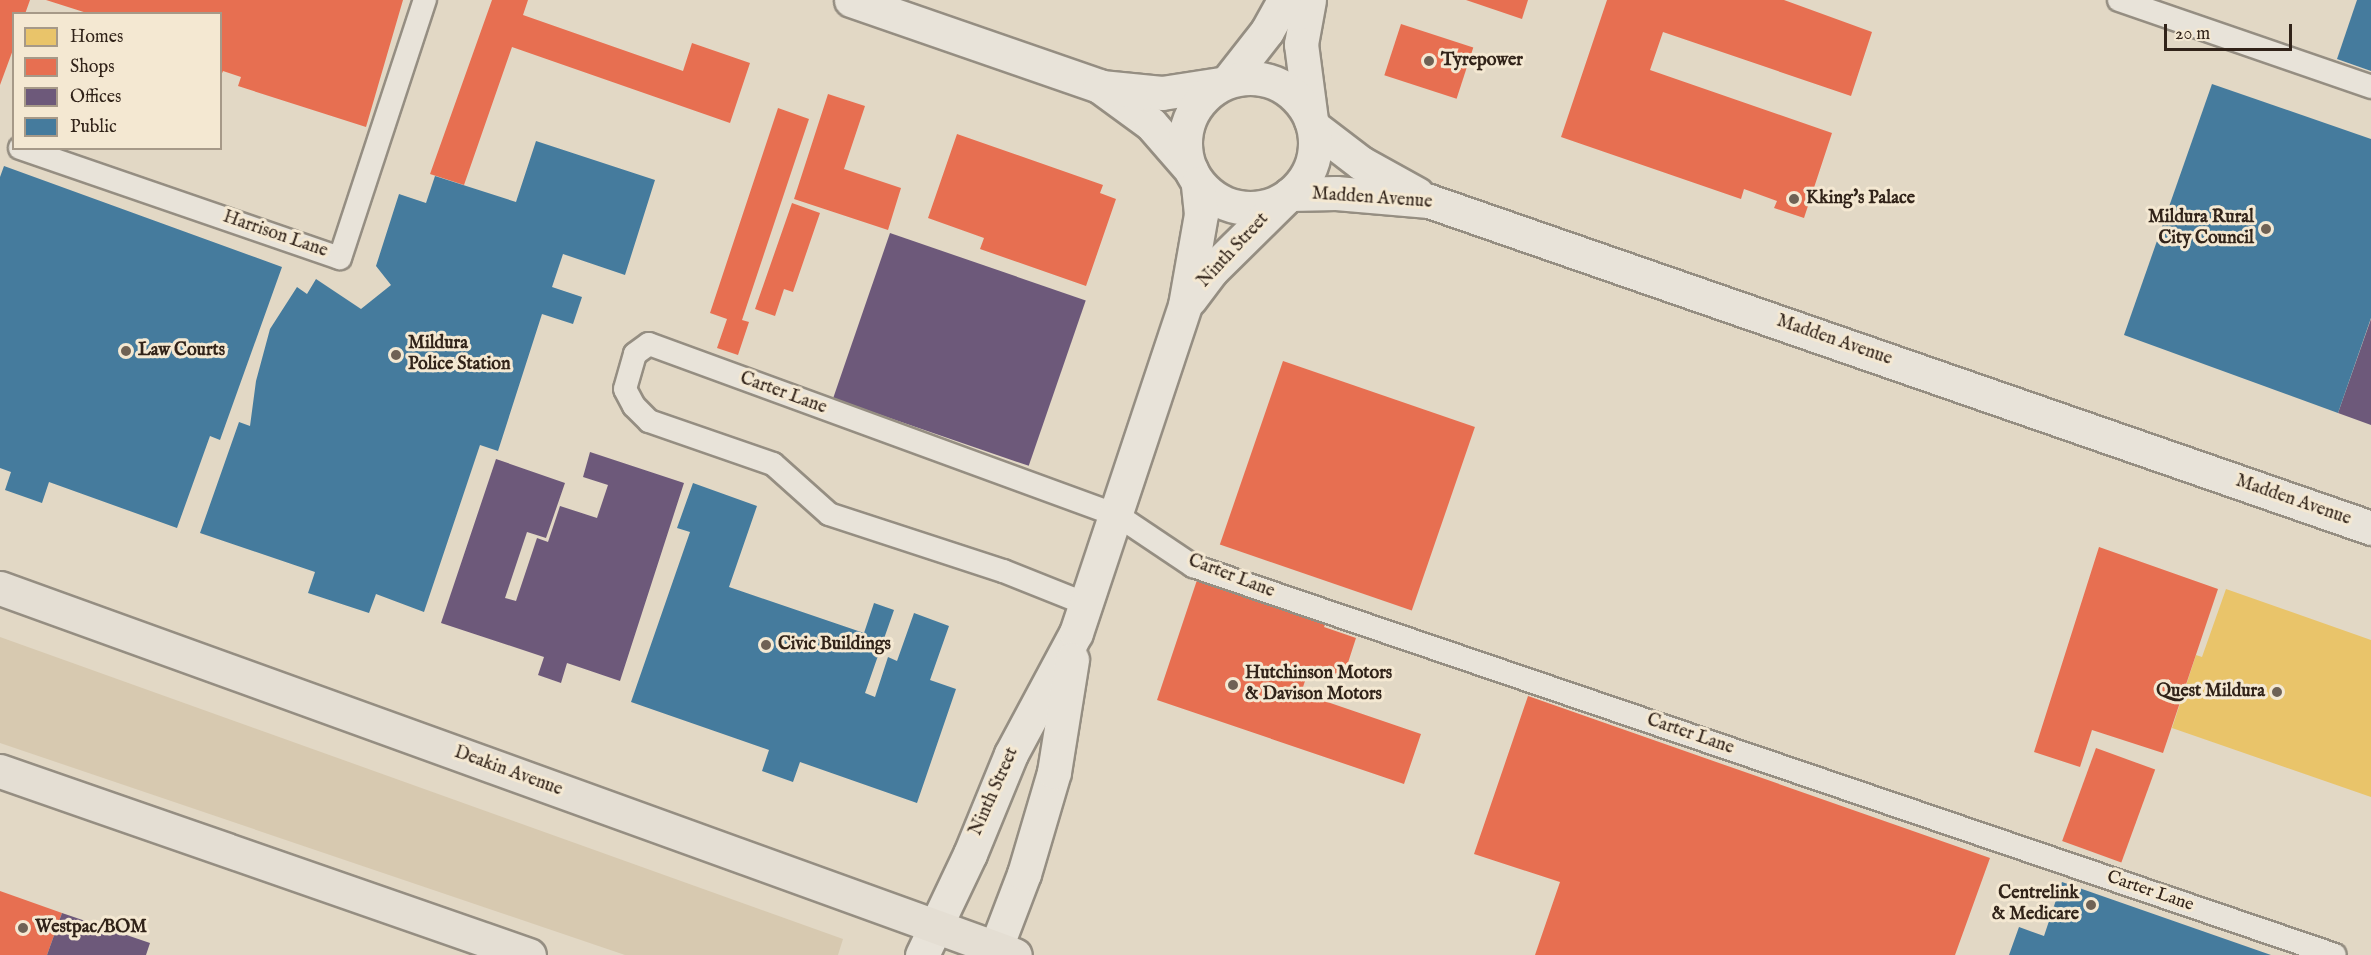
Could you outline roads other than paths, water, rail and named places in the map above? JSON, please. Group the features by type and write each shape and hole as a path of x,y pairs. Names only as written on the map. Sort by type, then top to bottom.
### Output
{"highway":[{"name":"Deakin Avenue","path":"0,588 934,924 1002,952"},
{"path":"0,771 529,955"}],"street":[{"path":"851,0 1099,86 1162,93 1251,77 1283,86 1300,100 1312,124 1360,163 1429,201"},
{"path":"1195,176 1186,128 1198,102 1224,82 1267,31 1284,0"},
{"path":"1099,86 1151,124 1195,176 1223,202 1244,208 1264,207 1287,196 1310,169 1315,148 1301,44 1309,0"},
{"name":"Ninth Street","path":"922,955 934,924 970,854 1011,754 1081,619 1185,305 1201,214 1195,176"},
{"name":"Madden Avenue","path":"1287,196 1336,193 1429,201 2371,528"},
{"name":"Ninth Street","path":"1185,305 1211,271 1287,196"},
{"name":"Ninth Street","path":"1002,952 1054,772 1081,619"}],"lane":[{"name":"Harrison Lane","path":"26,150 340,258 425,0"},
{"path":"2120,0 2371,87"},
{"name":"Carter Lane","path":"1081,619 1003,571 829,514 773,464 649,421 634,406 625,389 629,366 635,354 649,344 1117,515 1193,566 2335,955"}],"place":[{"name":"Tyrepower","path":"1429,61"},
{"name":"Kking's Palace","path":"1794,199"},
{"name":"Mildura Rural City Council","path":"2266,229"},
{"name":"Law Courts","path":"126,351"},
{"name":"Mildura Police Station","path":"396,355"},
{"name":"Civic Buildings","path":"766,645"},
{"name":"Hutchinson Motors & Davison Motors","path":"1233,685"},
{"name":"Quest Mildura","path":"2277,692"},
{"name":"Centrelink & Medicare","path":"2091,905"},
{"name":"Westpac/BOM","path":"23,928"}]}
